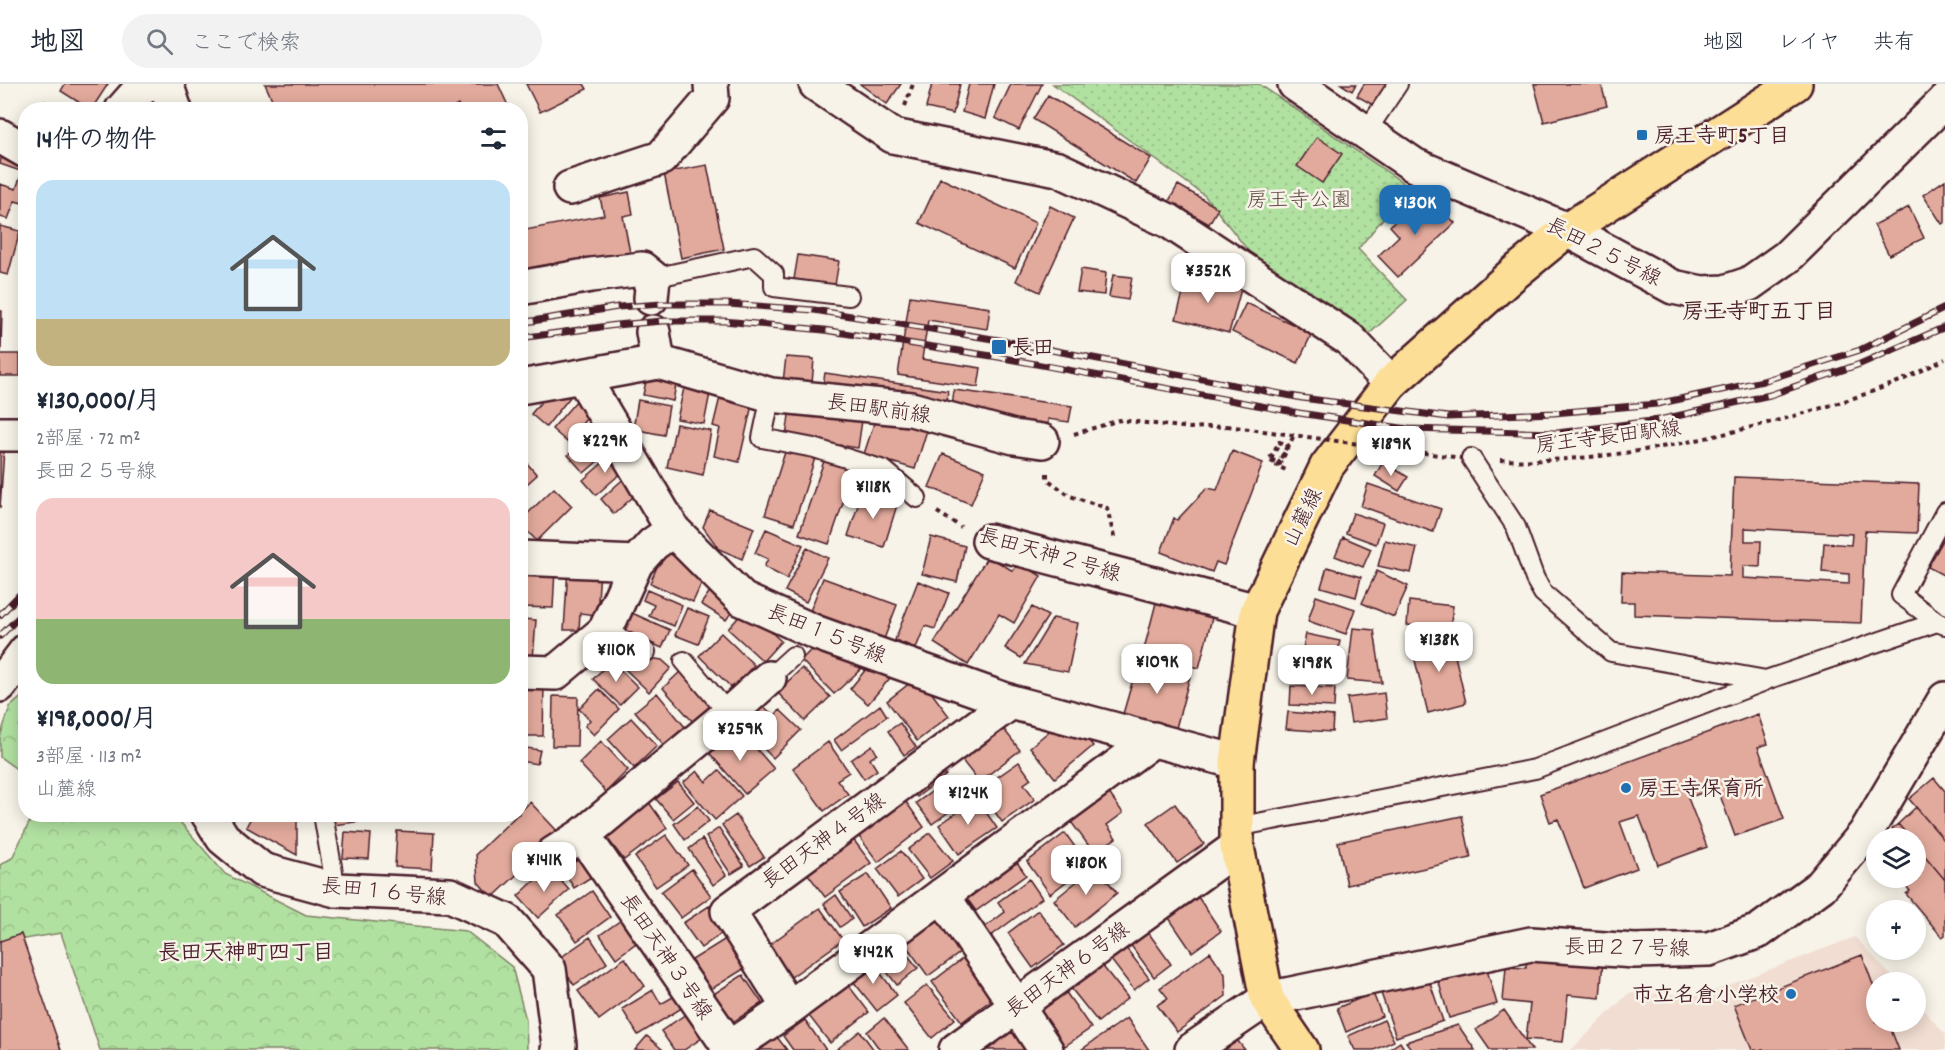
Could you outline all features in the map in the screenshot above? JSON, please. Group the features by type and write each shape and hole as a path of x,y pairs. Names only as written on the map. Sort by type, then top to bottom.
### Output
{"main road":[{"name":"山麓線","path":"1302,1050 1268,999 1237,837 1237,762 1257,611 1327,466 1391,383 1512,275 1567,230 1795,84"}],"street":[{"path":"129,102 145,84"},
{"path":"166,84 172,102"},
{"path":"570,188 661,159 712,98 711,84"},
{"path":"816,84 893,136 1058,168 1169,221 1349,339 1391,383"},
{"name":"長田２５号線","path":"1295,84 1414,165 1567,230 1673,287 1702,294 1725,292 1749,284 1788,257 1945,101"},
{"path":"0,136 18,146"},
{"path":"528,287 591,275 642,269 652,288"},
{"name":"長田駅前線","path":"582,376 656,347 771,395 911,409 1014,437 1042,441"},
{"path":"528,386 582,376"},
{"name":"長田１５号線","path":"582,376 673,530 742,599 817,633 1011,702 1237,762"},
{"path":"0,434 18,434"},
{"path":"528,672 555,673 605,631 636,563 653,544 673,530"},
{"name":"長田天神２号線","path":"989,541 1257,611"},
{"path":"528,558 636,563"},
{"path":"0,686 18,662"},
{"path":"553,854 583,835 769,678"},
{"name":"長田２７号線","path":"1268,999 1531,944 1635,951 1709,949 1759,931 1821,886 1865,834 1945,699"},
{"name":"長田天神４号線","path":"789,1008 728,911 1011,702"},
{"path":"728,1049 789,1008 1154,739"},
{"name":"長田１６号線","path":"213,822 223,838 262,870 336,890 450,895 507,921 549,969 561,1048"},
{"name":"長田天神３号線","path":"583,835 728,1049"},
{"name":"長田天神６号線","path":"956,1050 1237,837"},
{"path":"942,895 1046,1050"},
{"path":"1192,1050 1268,999"}],"lane":[{"path":"1366,132 1398,84"},
{"path":"652,288 754,256 774,274 774,287 849,297"},
{"path":"771,395 762,438 814,448 884,470 917,498"},
{"path":"1466,458 1516,527 1535,579 1543,593 1611,652 1766,680"},
{"path":"1941,624 1901,595 1945,512"},
{"path":"1237,837 1535,768 1766,680 1941,624"},
{"path":"605,631 646,652"},
{"path":"769,678 793,656"},
{"path":"684,661 729,714"},
{"path":"324,822 336,890"}],"path":[{"name":"房王寺長田駅線","path":"1042,441 1120,420 1190,428 1227,426 1466,458 1526,461 1607,456 1696,441 1812,412 1889,386 1945,359"},
{"path":"1286,470 1277,466 1282,456 1287,446 1279,442 1269,460 1278,465 1283,455 1288,445 1280,442 1275,450 1270,459 1280,464 1294,435"},
{"path":"1042,441 1047,479 1070,496 1107,508 1119,558 1119,574"},
{"name":"長田天神２号線","path":"917,498 961,527 989,541"}],"shaded area":[{"name":"市立名倉小学校","path":"1855,937 1866,949 1866,960 1876,960 1888,972 1866,972 1866,1032 1926,1032 1926,1013 1945,1034 1945,1050 1571,1050 1629,993 1703,995"}],"green space":[{"name":"房王寺公園","path":"1053,84 1259,84 1409,187 1358,249 1407,300 1369,334 1250,253 1205,196"},
{"path":"18,700 18,770 0,757 0,737 10,707"},
{"path":"30,822 180,822 225,874 306,915 466,931 512,967 526,1020 527,1050 100,1050 61,933 0,943 0,865 12,858"}],"building":[{"path":"65,84 108,84 96,102 78,102 61,91"},
{"path":"265,84 498,84 506,102 273,102"},
{"path":"526,84 584,84 587,89 540,112"},
{"path":"860,84 901,84 887,104"},
{"path":"932,84 960,84 953,114 926,108"},
{"path":"969,84 994,84 985,119 962,112"},
{"path":"1011,84 1042,84 1019,130 995,118"},
{"path":"1341,84 1356,84 1352,91"},
{"path":"1364,84 1388,84 1375,106 1357,96"},
{"path":"1534,84 1601,84 1607,106 1544,122"},
{"path":"1048,95 1151,158 1136,183 1033,119"},
{"path":"1317,137 1342,154 1322,183 1297,166"},
{"path":"3,148 18,153 18,170 0,164"},
{"path":"707,165 724,249 681,258 664,173"},
{"path":"940,178 1036,223 1015,268 919,223"},
{"path":"1945,180 1945,222 1942,224 1923,195"},
{"path":"18,183 18,202 15,201 8,219 0,217 0,184 16,189"},
{"path":"1178,185 1218,208 1209,224 1169,201"},
{"path":"629,192 633,214 623,216 630,253 528,272 528,229 604,215 600,198"},
{"path":"1414,202 1424,213 1435,202 1455,223 1398,277 1378,256 1399,236 1390,226"},
{"path":"1050,206 1074,218 1040,292 1016,281"},
{"path":"1909,207 1924,238 1889,255 1874,225"},
{"path":"0,226 18,230 18,238 8,275 0,273"},
{"path":"798,255 839,261 835,285 794,279"},
{"path":"1081,269 1106,273 1104,295 1077,292"},
{"path":"1113,275 1132,277 1128,300 1109,297"},
{"path":"1188,275 1241,289 1229,333 1176,319"},
{"path":"910,296 990,308 987,329 928,320 922,359 981,368 978,387 898,375"},
{"path":"1246,303 1312,333 1298,363 1232,332"},
{"path":"0,311 2,311 1,351 0,351"},
{"path":"0,354 18,354 18,376 0,376"},
{"path":"786,357 814,359 812,384 783,382"},
{"path":"648,372 677,379 673,401 643,395"},
{"path":"825,373 948,391 946,404 823,385"},
{"path":"556,384 570,397 546,427 531,414"},
{"path":"684,388 710,393 704,424 677,419"},
{"path":"722,389 754,396 739,462 714,456 720,428 713,426"},
{"path":"954,390 1072,406 1069,422 1048,419 1048,426 982,417 983,410 952,406"},
{"path":"577,400 591,413 567,442 552,429"},
{"path":"638,400 669,406 664,435 633,429"},
{"path":"790,408 862,420 858,448 786,437"},
{"path":"878,411 928,427 915,469 864,454"},
{"path":"676,424 711,431 703,475 667,467"},
{"path":"597,430 613,448 584,473 568,455"},
{"path":"786,449 815,458 794,524 765,515"},
{"path":"0,450 4,450 0,508"},
{"path":"1232,451 1263,463 1224,565 1216,562 1212,572 1161,552 1174,518 1177,520 1207,488 1217,490"},
{"path":"614,453 627,468 596,495 583,480"},
{"path":"943,454 985,471 971,504 929,487"},
{"path":"825,458 855,468 829,544 799,534"},
{"path":"1383,462 1408,477 1399,491 1375,476"},
{"path":"528,464 537,475 528,483"},
{"path":"629,474 642,489 614,514 601,499"},
{"path":"1734,477 1919,484 1917,533 1865,531 1861,623 1634,615 1634,602 1621,602 1622,572 1730,576","holes":["1745,528 1852,534 1851,545 1824,543 1822,572 1849,574 1849,584 1743,578 1743,566 1760,567 1761,541 1745,541"]},
{"path":"1368,484 1441,509 1433,532 1361,506"},
{"path":"554,488 572,506 537,541 528,532 528,513"},
{"path":"862,493 897,505 884,547 848,536"},
{"path":"710,510 754,528 742,559 719,549 703,527"},
{"path":"1353,513 1383,523 1376,544 1346,533"},
{"path":"766,529 803,545 787,579 764,567 768,559 755,553"},
{"path":"931,537 965,546 957,582 922,574"},
{"path":"1343,537 1371,549 1363,567 1335,556"},
{"path":"1945,537 1945,576 1928,567"},
{"path":"1385,540 1417,548 1411,573 1378,566"},
{"path":"807,548 828,558 806,602 785,591"},
{"path":"664,551 707,571 693,602 650,583"},
{"path":"988,556 1013,571 1019,562 1041,576 1014,623 999,614 968,665 934,643"},
{"path":"528,567 555,569 553,608 528,607"},
{"path":"1327,567 1361,577 1356,597 1321,587"},
{"path":"568,568 600,570 597,615 580,613 579,630 564,630"},
{"path":"1377,571 1408,586 1394,617 1362,603"},
{"path":"823,578 897,605 884,639 810,611"},
{"path":"918,581 949,593 935,629 925,626 916,648 895,640"},
{"path":"715,584 740,601 726,620 701,604"},
{"path":"647,590 682,605 674,626 649,616 654,605 643,600"},
{"path":"1316,596 1355,609 1346,634 1308,621"},
{"path":"1157,599 1213,614 1199,668 1143,653"},
{"path":"1409,601 1453,606 1450,630 1407,625"},
{"path":"1032,607 1048,616 1021,658 1005,648"},
{"path":"687,608 709,617 698,644 675,635"},
{"path":"746,609 781,641 763,661 728,629"},
{"path":"632,613 670,630 662,648 624,631"},
{"path":"1053,618 1078,623 1068,672 1025,664"},
{"path":"528,620 536,620 533,659 528,659"},
{"path":"1353,628 1374,630 1382,683 1347,680"},
{"path":"721,633 754,665 732,688 699,656"},
{"path":"1306,634 1340,641 1331,683 1297,676"},
{"path":"1450,634 1466,703 1428,713 1411,644"},
{"path":"821,640 841,648 861,669 834,694 801,660"},
{"path":"612,642 649,658 662,660 671,668 649,692 603,648"},
{"path":"611,661 638,687 620,705 593,679"},
{"path":"1138,662 1190,676 1176,728 1123,714"},
{"path":"871,663 890,678 868,704 850,689"},
{"path":"802,668 830,697 805,721 777,692"},
{"path":"681,671 712,705 693,722 663,688"},
{"path":"919,676 949,716 917,741 887,701"},
{"path":"528,686 544,686 543,736 528,736"},
{"path":"1291,686 1335,688 1334,707 1290,705"},
{"path":"599,689 619,709 594,735 585,726 590,720 579,709"},
{"path":"657,693 685,727 664,745 635,711"},
{"path":"1384,693 1387,718 1351,723 1347,698"},
{"path":"553,696 578,697 577,746 552,746"},
{"path":"757,700 774,716 780,710 801,730 773,758 736,721"},
{"path":"880,705 887,716 841,750 834,740"},
{"path":"1288,712 1333,716 1332,732 1286,729"},
{"path":"1758,714 1768,744 1758,747 1784,819 1735,836 1717,787 1688,798 1707,847 1658,865 1639,816 1620,822 1637,868 1584,888 1558,819 1550,822 1540,794"},
{"path":"631,718 657,746 634,768 608,739"},
{"path":"900,723 916,747 904,755 888,731"},
{"path":"999,723 1020,750 979,782 957,754"},
{"path":"1059,723 1077,726 1093,746 1055,778 1030,747"},
{"path":"724,733 737,747 747,738 774,769 745,794 706,749"},
{"path":"601,741 628,770 606,792 579,763"},
{"path":"828,742 849,772 837,780 848,794 824,811 793,768"},
{"path":"872,745 877,754 870,759 877,770 864,779 851,760"},
{"path":"528,748 540,750 537,764 528,762"},
{"path":"1019,762 1031,779 1024,784 1035,799 1002,822 979,790"},
{"path":"938,764 946,775 917,797 909,787"},
{"path":"719,770 742,796 715,820 683,783 697,771 706,782"},
{"path":"1934,778 1945,791 1945,841 1909,799"},
{"path":"948,780 964,801 932,824 916,803"},
{"path":"678,782 694,802 673,819 656,799"},
{"path":"1104,786 1123,813 1107,825 1116,838 1094,853 1066,815"},
{"path":"901,795 924,827 878,862 854,830"},
{"path":"977,799 997,828 959,854 939,825"},
{"path":"648,801 667,828 624,860 604,834"},
{"path":"530,802 560,834 492,898 478,882 476,854 510,822 528,822"},
{"path":"1175,804 1204,844 1177,863 1148,823"},
{"path":"698,806 709,821 685,840 674,824"},
{"path":"1916,807 1945,841 1945,880 1926,857 1926,828 1901,828 1898,824"},
{"path":"736,815 764,857 750,866 722,825"},
{"path":"1462,816 1471,858 1347,885 1338,842"},
{"path":"249,822 297,822 297,855 246,827"},
{"path":"334,822 355,822 334,825"},
{"path":"719,828 744,866 731,874 706,837"},
{"path":"397,831 434,833 432,869 395,867"},
{"path":"345,832 371,834 369,859 343,858"},
{"path":"930,833 953,861 930,878 908,850"},
{"path":"1065,833 1088,865 1050,894 1027,862"},
{"path":"666,835 688,865 656,887 635,857"},
{"path":"850,835 871,863 825,897 804,869"},
{"path":"702,839 726,875 713,885 689,849"},
{"path":"581,844 599,872 574,888 556,860"},
{"path":"901,851 922,879 898,897 877,869"},
{"path":"1012,855 1026,875 976,911 962,892"},
{"path":"1926,857 1945,880 1945,935 1942,937 1926,918 1926,900 1911,900 1906,894 1910,891 1907,888 1926,888"},
{"path":"1096,866 1117,893 1075,927 1054,900"},
{"path":"549,867 569,890 538,918 518,896"},
{"path":"692,869 711,896 681,918 661,892"},
{"path":"868,874 891,908 862,927 840,892"},
{"path":"1029,879 1042,898 991,936 985,927 1005,912 998,902"},
{"path":"592,891 610,917 577,941 558,915"},
{"path":"836,895 852,919 840,927 824,904"},
{"path":"1198,897 1221,931 1192,952 1169,918"},
{"path":"709,906 726,930 701,948 683,923"},
{"path":"820,908 843,940 791,977 769,945"},
{"path":"935,910 964,950 928,976 900,937"},
{"path":"1038,910 1064,945 1033,968 1008,933"},
{"path":"624,918 640,940 616,958 600,935"},
{"path":"1145,928 1171,964 1154,977 1127,940"},
{"path":"21,934 61,1050 0,1050 0,941"},
{"path":"732,935 750,965 710,990 692,960"},
{"path":"590,937 607,963 574,985 557,960"},
{"path":"1123,944 1149,978 1134,990 1108,956"},
{"path":"901,947 918,968 897,985 880,963"},
{"path":"1210,952 1225,974 1226,996 1177,1032 1157,1005 1168,998 1160,988"},
{"path":"970,953 1000,993 962,1022 932,982"},
{"path":"1527,953 1603,960 1600,998 1568,995 1563,1042 1526,1039 1530,1004 1503,1001 1506,967 1526,968"},
{"path":"1862,955 1868,972 1866,972 1866,1032 1892,1032 1899,1050 1752,1050 1734,1005"},
{"path":"625,958 645,986 599,1020 578,991"},
{"path":"870,959 897,995 877,1011 849,976"},
{"path":"1100,963 1128,998 1098,1022 1070,987"},
{"path":"1485,963 1497,1004 1449,1018 1437,976"},
{"path":"743,975 762,1003 730,1024 712,995"},
{"path":"1428,977 1443,1021 1396,1037 1381,993"},
{"path":"845,981 869,1012 830,1043 806,1012"},
{"path":"927,985 955,1019 932,1038 904,1003"},
{"path":"653,990 661,1004 678,994 685,1006 638,1035 622,1009"},
{"path":"1065,991 1091,1028 1065,1046 1040,1009"},
{"path":"1373,993 1382,1016 1346,1032 1337,1008"},
{"path":"1504,1010 1532,1050 1490,1050 1476,1030"},
{"path":"689,1012 705,1036 684,1050 674,1050 661,1031"},
{"path":"884,1018 909,1050 880,1050 867,1032"},
{"path":"1127,1018 1149,1050 1081,1050"},
{"path":"805,1020 826,1050 793,1050 783,1036"},
{"path":"1384,1020 1394,1041 1374,1050 1355,1050 1348,1036"},
{"path":"1009,1023 1029,1050 975,1050"},
{"path":"1458,1025 1475,1050 1412,1050 1406,1042"},
{"path":"860,1031 874,1050 836,1050"},
{"path":"1233,1035 1245,1050 1213,1050"},
{"path":"647,1036 663,1050 635,1050"},
{"path":"777,1037 787,1050 760,1050"},
{"path":"1400,1042 1405,1050 1388,1050"}],"railway":[{"path":"528,322 618,307 662,304 727,304 814,310 999,340 1302,398 1448,417 1554,413 1657,404 1763,381 1860,350 1945,308"},
{"path":"528,337 663,321 723,321 824,330 998,357 1299,413 1408,429 1557,433 1659,420 1770,395 1860,364 1945,327"},
{"path":"0,615 18,596"},
{"path":"0,636 18,618"}],"place":[{"name":"房王寺町5丁目","path":"1642,135"},
{"name":"長田","path":"999,347"},
{"name":"房王寺保育所","path":"1626,788"},
{"name":"市立名倉小学校","path":"1791,994"}],"district":[{"name":"房王寺町五丁目","path":"1759,310"},
{"name":"長田天神町四丁目","path":"246,951"}]}
